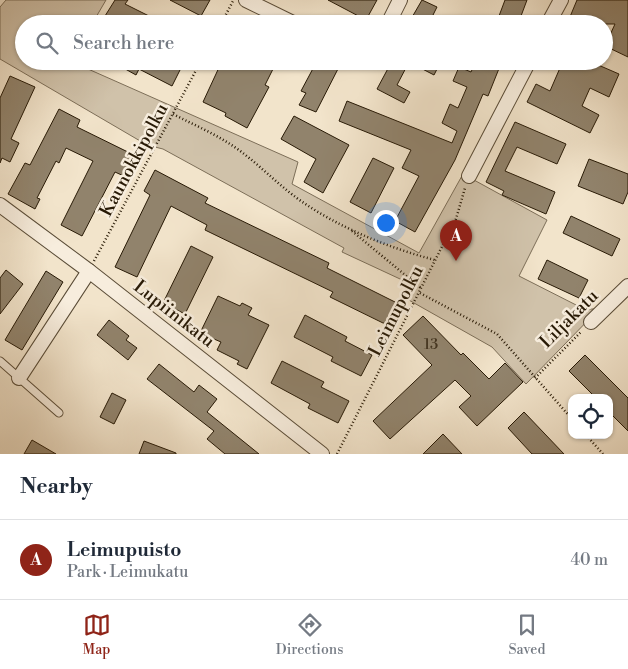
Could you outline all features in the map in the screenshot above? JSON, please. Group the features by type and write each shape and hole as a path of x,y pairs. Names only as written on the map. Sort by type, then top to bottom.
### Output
{"street":[{"path":"246,0 277,15"},
{"path":"392,15 400,0"},
{"path":"553,15 561,0"},
{"path":"469,176 524,70"},
{"name":"Lupiinikatu","path":"0,206 89,271 322,454"},
{"path":"19,378 89,271"},
{"name":"Liljakatu","path":"592,322 628,286"}],"lane":[{"path":"0,361 59,413"}],"path":[{"path":"226,15 234,0"},
{"name":"Kaunokkipolku","path":"89,271 196,70"},
{"path":"173,114 218,135 301,201 349,228 405,252 436,260"},
{"name":"Leimupolku","path":"337,454 420,294 456,219 469,176"},
{"path":"349,228 422,289"},
{"path":"420,294 497,334 568,415"},
{"name":"Liljakatu","path":"535,378 592,322"},
{"path":"590,439 603,454"}],"shaded area":[{"path":"6,0 106,0 97,15 15,15 15,68 0,59 0,7"},
{"path":"19,70 90,70 298,162 292,184 419,253 463,174 547,220 519,276 584,309 599,309 526,384 492,347 407,299 413,285 342,252 344,248 163,149 147,145"}],"building":[{"path":"115,0 128,0 125,4 147,15 106,15"},
{"path":"170,0 210,0 202,15"},
{"path":"328,0 377,0 369,15 356,15"},
{"path":"422,0 437,7 433,15 413,15"},
{"path":"505,0 527,0 521,15 499,15"},
{"path":"577,0 628,0 628,57 613,50 613,28 615,24 613,24 613,15 571,15"},
{"path":"127,70 138,70 136,75"},
{"path":"141,70 180,70 172,86"},
{"path":"218,70 272,70 265,85 269,87 247,128 225,116 226,113 203,102"},
{"path":"312,70 337,70 316,112 299,105 306,93 301,91"},
{"path":"387,70 405,70 397,85 410,92 404,103 377,89"},
{"path":"424,70 436,70 434,75"},
{"path":"458,70 471,72 472,70 498,70 488,96 483,94 455,160 415,232 395,221 419,176 402,168 411,150 339,121 347,101 452,143 457,131 442,123 450,104 458,108 467,87 453,81"},
{"path":"559,70 610,70 619,74 609,97 590,88 582,106 599,115 590,133 527,102 536,84 550,91"},
{"path":"10,76 35,87 11,139 19,143 10,162 2,158 0,163 0,98"},
{"path":"59,109 80,120 77,127 136,156 126,177 115,172 82,236 61,225 93,161 66,148 59,163 56,161 37,198 40,199 35,209 8,194 25,163 30,165"},
{"path":"294,116 349,145 323,193 304,182 316,159 281,139"},
{"path":"515,122 566,144 557,164 517,147 505,171 555,192 546,214 502,195 504,191 486,182"},
{"path":"373,158 394,168 371,213 350,202"},
{"path":"589,159 628,174 628,192 623,204 578,186"},
{"path":"155,170 208,198 205,203 329,263 327,268 397,303 387,323 383,323 330,297 333,292 205,230 207,225 171,206 137,277 115,267 150,195 144,191"},
{"path":"571,216 620,239 612,256 563,233"},
{"path":"191,246 213,257 185,314 163,303"},
{"path":"547,260 588,280 579,298 538,279"},
{"path":"6,270 23,284 0,314 0,278"},
{"path":"46,271 63,282 22,350 5,340"},
{"path":"218,296 240,306 242,303 252,308 248,315 269,325 247,369 237,364 239,361 217,350 221,342 200,333"},
{"path":"305,315 347,337 345,341 372,355 361,376 331,361 333,357 294,337"},
{"path":"423,316 461,355 463,353 489,379 505,363 523,382 477,426 459,407 471,396 455,380 390,439 373,421 432,365 403,335"},
{"path":"109,320 129,336 126,340 137,348 128,360 97,335"},
{"path":"585,355 628,398 628,431 613,416 613,394 592,394 569,371"},
{"path":"282,361 324,382 321,387 349,401 338,423 308,408 310,404 271,383"},
{"path":"159,364 194,392 199,385 217,399 207,412 259,454 225,454 207,439 214,431 147,379"},
{"path":"112,393 126,400 114,424 100,417"},
{"path":"524,412 564,454 532,454 508,428"},
{"path":"443,434 462,454 423,454"},
{"path":"32,440 56,454 24,454"},
{"path":"144,441 176,453 176,454 139,454"}],"place":[{"name":"Leimupuisto","path":"456,261"}]}
